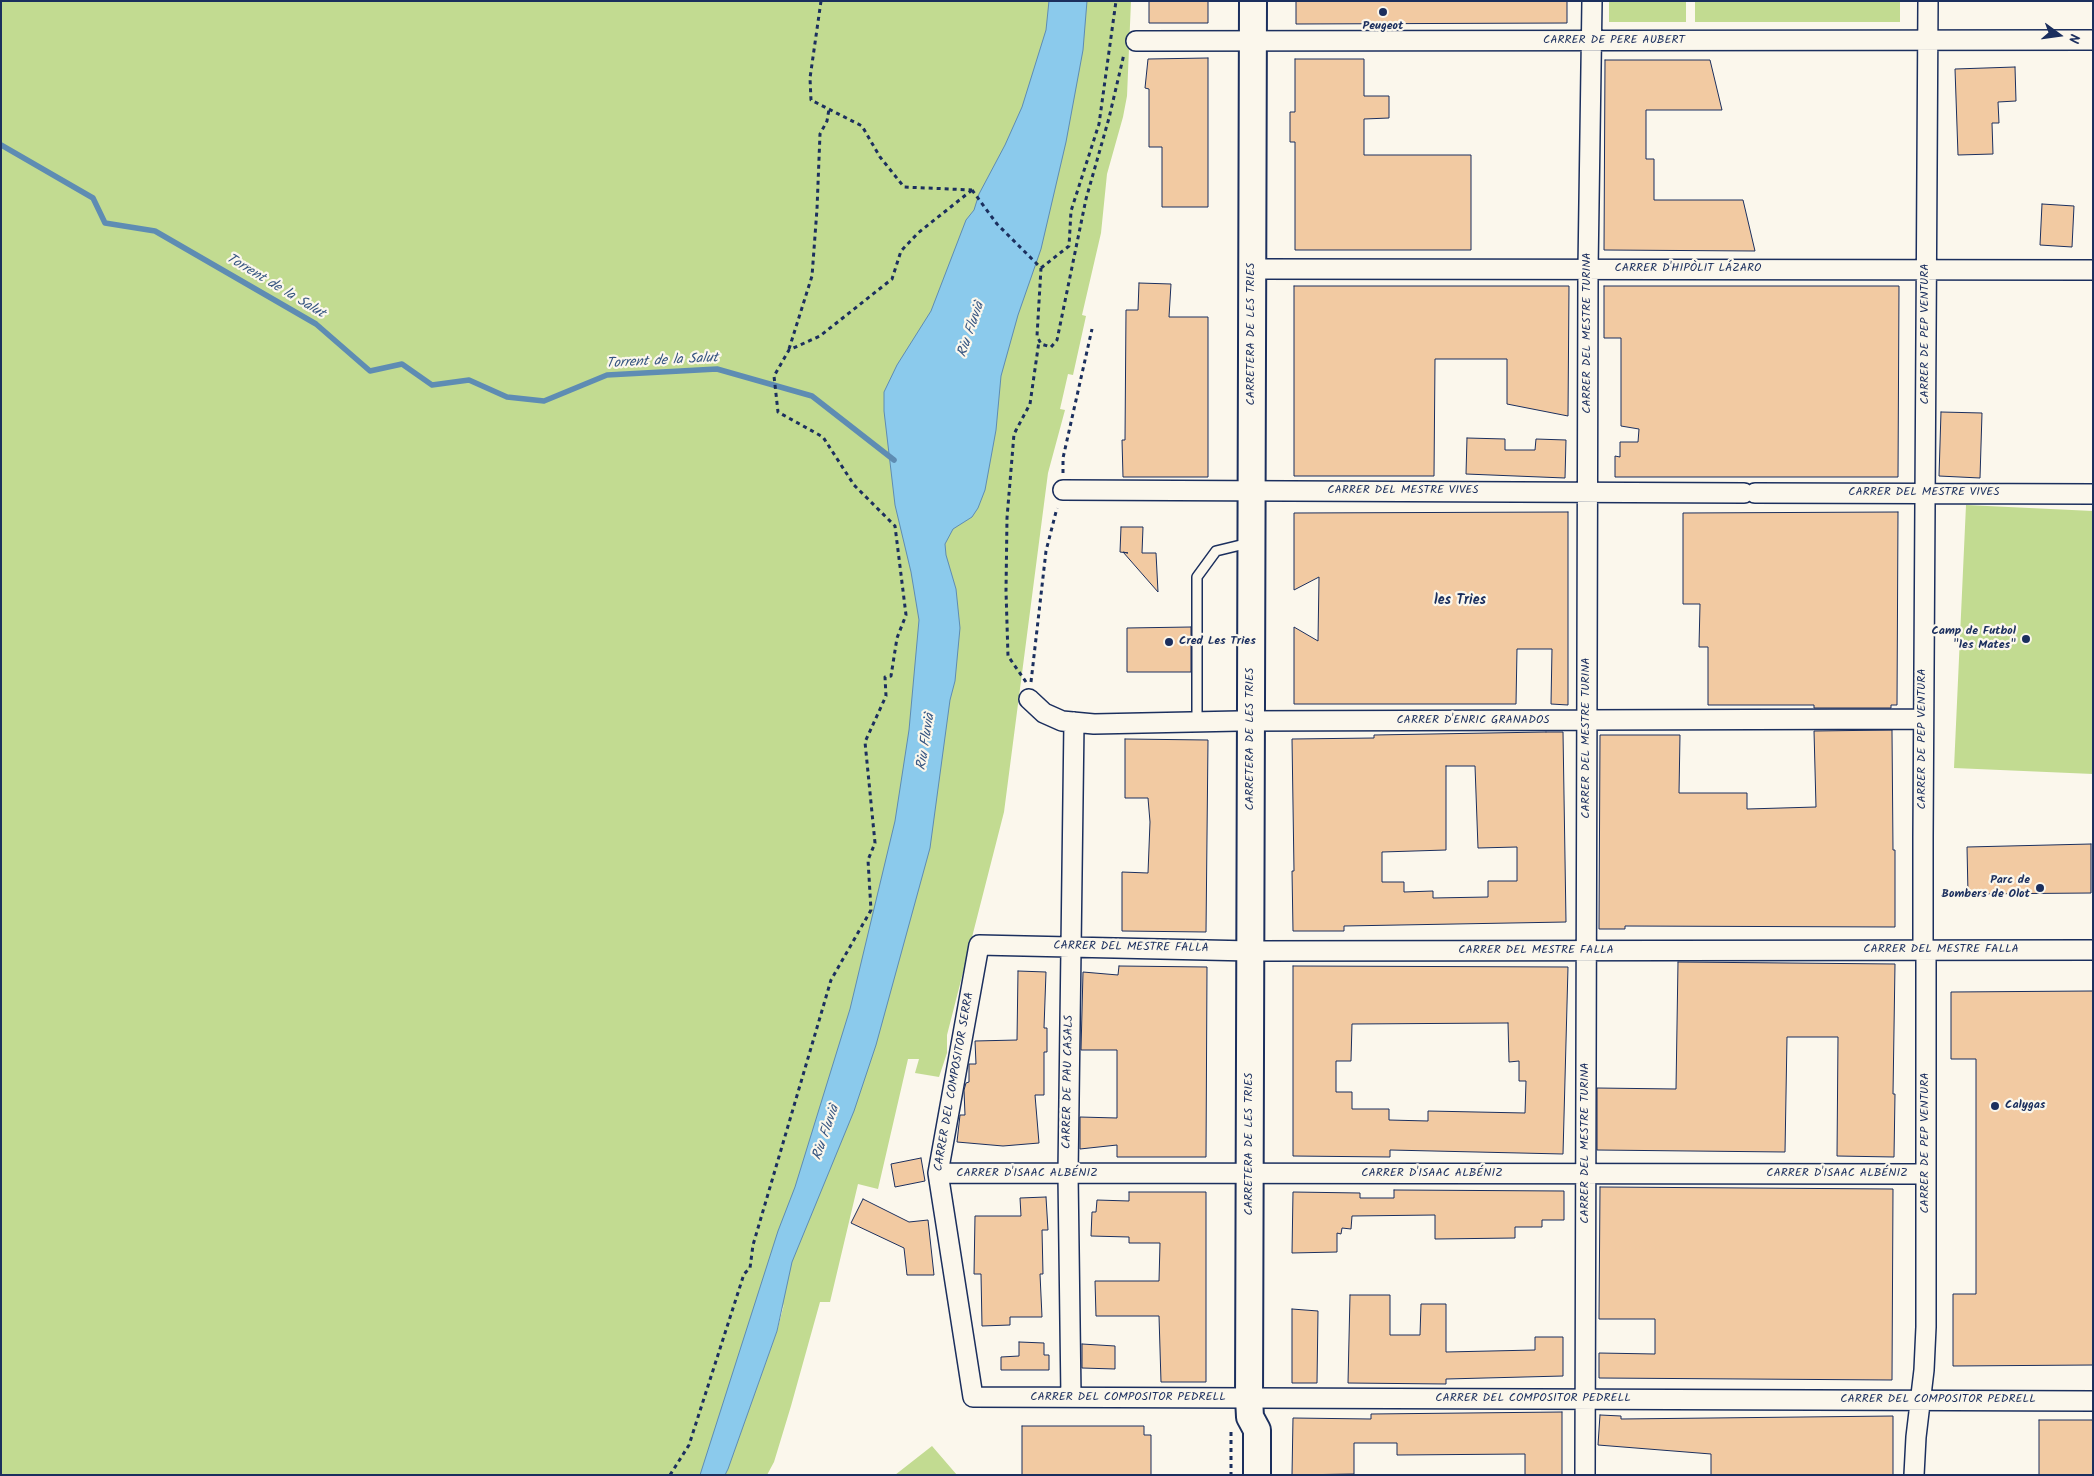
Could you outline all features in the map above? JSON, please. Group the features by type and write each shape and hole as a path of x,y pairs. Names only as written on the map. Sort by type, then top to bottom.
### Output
{"street":[{"name":"CARRETERA DE LES TRIES","path":"1253,1 1250,1407 1257,1430 1258,1475"},
{"name":"CARRER DEL MESTRE TURINA","path":"1585,1475 1588,269 1592,1"},
{"name":"CARRER DE PEP VENTURA","path":"1914,1475 1926,1327 1926,950 1923,946 1923,719 1928,1"},
{"name":"CARRER DE PERE AUBERT","path":"1136,41 2093,40"},
{"name":"CARRER D'HIPÒLIT LÁZARO","path":"1253,269 2093,270"},
{"name":"CARRER DEL MESTRE VIVES","path":"1063,490 2093,494"},
{"name":"CARRER D'ENRIC GRANADOS","path":"1030,694 1044,714 1062,721 1094,724 1251,721 1923,719"},
{"name":"CARRER DE PAU CASALS","path":"1071,1397 1068,1174 1074,722"},
{"name":"CARRER DEL MESTRE FALLA","path":"979,945 1251,951 2093,950"},
{"name":"CARRER DEL COMPOSITOR SERRA","path":"973,1397 938,1174 979,945"},
{"name":"CARRER D'ISAAC ALBÉNIZ","path":"938,1174 1926,1174"},
{"name":"CARRER DEL COMPOSITOR PEDRELL","path":"973,1397 1071,1397 1250,1407 1585,1399 2093,1401"},
{"name":"CARRETERA DE LES TRIES","path":"1240,1475 1240,1428 1250,1407"}],"lane":[{"path":"1197,722 1198,577 1216,551 1252,543"}],"path":[{"path":"821,1 810,78 811,100 862,126 880,157 904,187 972,190"},
{"path":"1041,268 1069,246 1071,211 1099,124 1116,1"},
{"path":"972,190 997,224 1041,268 1037,336 1042,344 1051,347 1057,340 1086,199 1109,118 1124,52 1136,41"},
{"path":"670,1475 689,1445 744,1274 750,1268 754,1246 832,980 871,910 868,860 875,843 864,742 886,696 885,677 892,676 896,638 906,616 895,526 854,485 823,437 778,412 774,376 789,350 812,276 820,134 827,121 829,109"},
{"path":"789,350 820,336 892,279 901,252 918,233 972,190"},
{"path":"1030,694 1046,551 1053,519 1063,490 1063,458 1092,329"},
{"path":"1030,694 1008,656 1006,590 1007,518 1014,434 1030,404 1039,340"}],"green space":[{"path":"1,1 1131,1 1127,96 1107,174 1101,233 1082,315 1086,316 1073,375 1068,374 1060,409 1065,410 1048,473 1004,812 947,1035 947,1053 939,1077 915,1073 919,1059 908,1059 878,1189 858,1184 830,1302 820,1302 774,1462 767,1475 725,1475 777,1331 784,1304 712,1475 1,1475"},
{"path":"1609,1 1686,1 1686,22 1609,22"},
{"path":"1695,1 1900,1 1900,22 1695,22"},
{"name":"Camp de Futbol \"les Mates\"","path":"1966,505 2093,511 2093,774 1954,768"},
{"path":"932,1446 957,1475 895,1475"}],"water":[{"name":"Riu Fluvià","path":"1049,1 1087,1 1083,50 1066,142 1041,249 1018,315 1001,376 996,430 985,490 978,508 972,517 953,529 945,544 946,555 956,589 960,628 955,681 950,700 930,848 876,1045 854,1111 792,1262 777,1331 728,1469 725,1475 700,1475 778,1231 795,1187 850,1009 895,821 909,730 919,620 911,572 895,505 884,411 884,392 897,365 931,311 966,220 974,210 979,194 1005,145 1022,107 1046,30"}],"building":[{"path":"1149,1 1208,1 1208,23 1149,23"},
{"name":"Peugeot","path":"1296,1 1567,1 1567,23 1296,24"},
{"path":"1208,58 1208,207 1162,207 1162,147 1149,147 1149,89 1145,88 1148,59"},
{"path":"1295,59 1364,59 1364,96 1389,96 1389,118 1364,119 1364,155 1471,155 1471,250 1295,250 1295,142 1290,142 1290,112 1295,112"},
{"path":"1605,60 1710,60 1722,110 1646,110 1646,159 1654,159 1654,200 1743,200 1755,251 1604,250"},
{"path":"2015,67 2016,101 1998,102 1999,123 1992,123 1993,154 1958,155 1955,69"},
{"path":"2042,204 2074,206 2072,247 2040,245"},
{"path":"1139,283 1171,284 1169,317 1208,317 1208,477 1123,477 1122,440 1125,440 1126,310 1138,310"},
{"path":"1294,286 1569,286 1568,416 1507,404 1507,359 1435,359 1434,476 1294,476"},
{"path":"1604,286 1899,286 1898,477 1615,477 1615,456 1620,457 1620,442 1638,442 1639,429 1621,426 1621,338 1604,338"},
{"path":"1941,412 1982,413 1980,478 1939,476"},
{"path":"1467,438 1505,439 1505,450 1535,450 1536,439 1566,440 1565,478 1466,474"},
{"path":"1568,512 1568,705 1551,704 1552,649 1517,649 1516,704 1294,704 1294,627 1318,641 1319,577 1294,590 1294,513"},
{"path":"1898,512 1897,705 1891,705 1891,708 1814,708 1814,705 1708,705 1708,647 1699,647 1700,604 1683,604 1683,513"},
{"path":"1121,527 1143,527 1142,553 1156,553 1158,592 1123,552 1120,552"},
{"path":"1191,627 1191,672 1127,672 1127,628"},
{"path":"1892,730 1895,927 1625,926 1625,929 1599,929 1600,735 1680,735 1679,793 1747,793 1747,809 1816,807 1814,731"},
{"path":"1563,732 1566,922 1344,926 1344,931 1293,931 1292,739 1374,738 1374,735","holes":["1446,766 1475,766 1478,848 1517,847 1517,881 1488,881 1488,897 1433,898 1433,891 1404,892 1404,882 1382,882 1382,852 1446,850"]},
{"path":"1125,739 1208,740 1206,932 1122,931 1122,872 1148,873 1150,822 1148,798 1125,798"},
{"path":"2091,844 2091,893 1968,894 1967,847"},
{"path":"1678,962 1895,964 1894,1157 1837,1156 1838,1037 1787,1037 1785,1152 1597,1150 1597,1088 1676,1089"},
{"path":"1119,966 1207,967 1206,1157 1117,1157 1117,1145 1080,1149 1080,1117 1117,1118 1117,1050 1081,1050 1083,972 1118,975"},
{"path":"1293,966 1568,967 1563,1154 1390,1150 1390,1157 1293,1156","holes":["1508,1023 1509,1062 1519,1061 1519,1081 1526,1081 1525,1113 1428,1111 1428,1121 1389,1120 1389,1109 1352,1109 1352,1092 1336,1092 1336,1061 1351,1061 1352,1024"]},
{"path":"1018,971 1046,972 1044,1028 1047,1028 1047,1052 1044,1052 1044,1095 1035,1095 1039,1143 1003,1146 957,1142 960,1115 965,1115 964,1090 966,1083 969,1082 969,1064 976,1064 975,1041 1017,1040"},
{"path":"2093,991 2093,1365 1953,1366 1953,1294 1976,1294 1976,1059 1951,1059 1951,992"},
{"path":"921,1158 925,1181 895,1187 891,1164"},
{"path":"1600,1187 1893,1189 1892,1380 1599,1378 1599,1353 1655,1354 1655,1319 1599,1319"},
{"path":"1394,1190 1564,1191 1564,1220 1542,1220 1542,1227 1515,1227 1515,1238 1435,1239 1435,1215 1352,1216 1351,1229 1342,1228 1341,1234 1337,1233 1337,1252 1292,1253 1293,1192 1360,1193 1360,1198 1394,1198"},
{"path":"1129,1192 1206,1192 1206,1382 1161,1382 1159,1316 1096,1316 1095,1281 1159,1281 1160,1243 1129,1243 1129,1237 1091,1236 1092,1212 1096,1212 1097,1200 1129,1201"},
{"path":"1046,1197 1048,1230 1042,1230 1043,1274 1040,1274 1042,1317 1010,1317 1010,1325 982,1326 981,1274 974,1274 975,1216 1021,1216 1020,1198"},
{"path":"863,1199 909,1222 928,1220 934,1275 907,1275 904,1248 851,1223"},
{"path":"1350,1295 1390,1295 1390,1335 1420,1335 1421,1304 1446,1304 1446,1352 1535,1350 1535,1337 1563,1337 1563,1376 1446,1379 1446,1384 1348,1383"},
{"path":"1292,1309 1318,1311 1317,1383 1292,1383"},
{"path":"1019,1342 1044,1343 1044,1355 1049,1355 1049,1370 1001,1370 1001,1357 1019,1356"},
{"path":"1082,1344 1115,1346 1115,1369 1082,1368"},
{"path":"1562,1412 1562,1475 1525,1475 1525,1454 1397,1455 1397,1443 1354,1443 1354,1474 1292,1475 1293,1418 1371,1419 1371,1414"},
{"path":"1600,1415 1621,1416 1621,1419 1893,1416 1893,1475 1711,1475 1711,1454 1598,1445"},
{"path":"2039,1420 2093,1420 2093,1475 2039,1475"},
{"path":"1022,1426 1144,1426 1144,1435 1151,1435 1151,1475 1022,1475"}],"waterway":[{"name":"Torrent de la Salut","path":"1,145 93,198 105,223 155,231 316,324 370,371 402,364 432,385 469,380 507,397 544,401 607,375 717,369 812,396 894,460"}],"place":[{"name":"Peugeot","path":"1383,12"},
{"name":"Camp de Futbol \"les Mates\"","path":"2026,639"},
{"name":"Cred Les Tries","path":"1169,642"},
{"name":"Parc de Bombers de Olot","path":"2040,888"},
{"name":"Calygas","path":"1995,1106"}],"district":[{"name":"les Tries","path":"1460,602"}]}
